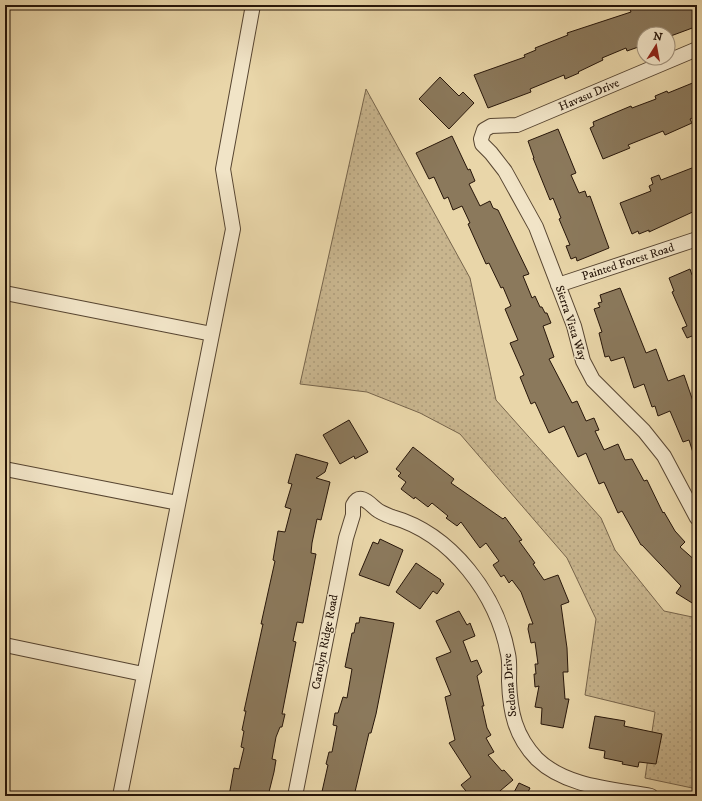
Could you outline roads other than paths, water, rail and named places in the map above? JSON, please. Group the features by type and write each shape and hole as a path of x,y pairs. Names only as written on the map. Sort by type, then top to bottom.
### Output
{"street":[{"path":"120,796 143,674 233,229 223,169 253,5"},
{"name":"Havasu Drive","path":"482,134 484,130 491,126 517,125 697,49"},
{"name":"Sierra Vista Way","path":"482,134 482,144 505,172 527,209 574,326 583,362 593,380 644,431 664,456 697,518"},
{"name":"Painted Forest Road","path":"558,285 697,239"},
{"path":"5,292 212,334"},
{"path":"5,469 178,503"},
{"name":"Carolyn Ridge Road","path":"295,796 346,538 353,515 353,505 358,500 367,500"},
{"name":"Sedona Drive","path":"367,500 382,512 423,531 446,546 486,593 500,622 509,655 510,693 513,721 522,740 537,758 556,773 576,781 651,796"},
{"path":"5,645 143,674"}]}
